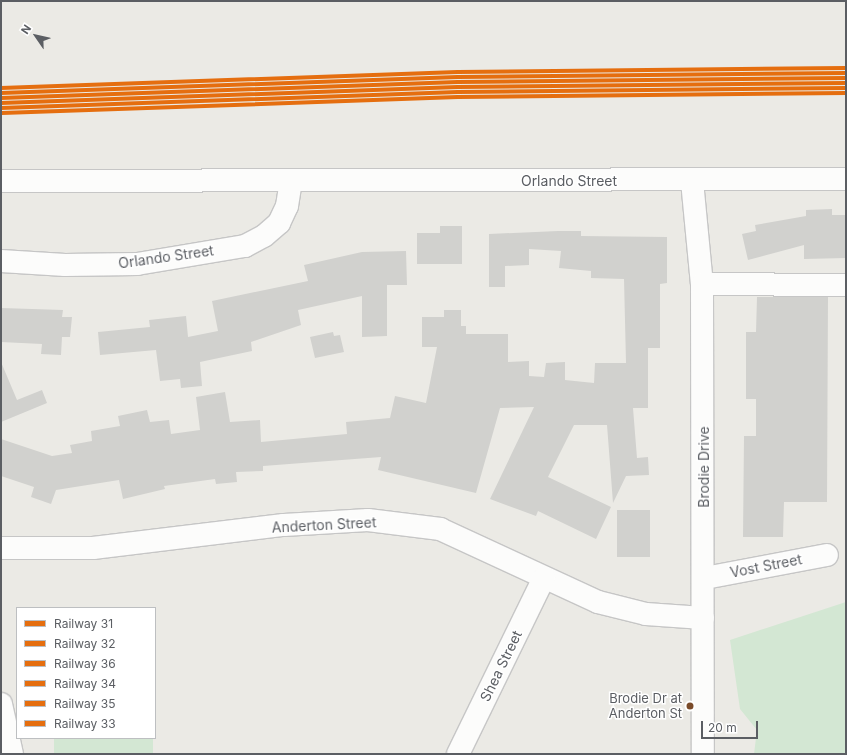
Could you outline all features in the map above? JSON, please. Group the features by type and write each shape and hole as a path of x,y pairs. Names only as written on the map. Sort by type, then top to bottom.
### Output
{"street":[{"name":"Orlando Street","path":"1,181 291,182 846,179"},
{"name":"Brodie Drive","path":"692,181 702,284 704,578 702,618 703,754"},
{"name":"Orlando Street","path":"1,261 65,265 137,264 245,246 264,236 279,223 287,206 291,182"},
{"path":"702,284 846,286"},
{"name":"Anderton Street","path":"1,548 93,548 284,525 368,520 440,529 598,602 639,612 702,618"},
{"name":"Vost Street","path":"704,578 827,555"},
{"name":"Shea Street","path":"458,754 544,578"},
{"path":"1,704 12,754"}],"green space":[{"path":"846,602 846,754 754,754 757,730 740,709 730,640"},
{"path":"54,739 153,739 153,754 54,754"}],"building":[{"path":"832,209 832,215 846,215 846,258 804,259 804,245 748,260 742,234 756,231 755,225 806,216 806,210"},
{"path":"440,226 462,226 462,264 417,264 417,233 440,233"},
{"path":"581,231 581,236 667,237 667,283 660,284 660,348 648,348 648,408 633,408 637,458 648,457 649,475 626,476 613,503 607,425 574,425 548,477 611,507 596,539 538,511 536,516 490,499 534,407 500,408 476,493 378,470 381,457 263,466 263,471 236,472 237,482 216,484 215,479 164,486 165,489 123,499 119,480 56,490 51,504 31,497 34,487 1,476 1,439 52,456 72,453 70,445 92,441 91,431 120,426 118,416 147,410 150,422 169,420 171,434 200,430 196,397 225,392 230,422 260,420 261,442 347,434 346,422 390,418 395,396 426,403 437,347 422,347 422,317 444,317 444,310 461,310 461,326 466,326 466,334 508,334 508,362 529,361 529,376 544,377 546,363 565,362 565,380 594,383 595,363 626,363 624,279 591,278 591,271 559,268 561,251 529,249 529,265 505,266 505,287 489,287 489,234"},
{"path":"406,251 407,285 387,285 387,336 362,337 362,296 298,310 301,325 251,342 252,351 200,362 202,386 181,388 180,379 160,381 156,350 100,355 98,332 150,327 149,320 186,316 188,337 218,331 212,301 308,281 304,265 362,252"},
{"path":"757,297 828,297 827,502 784,502 783,537 743,537 744,436 756,436 756,399 746,399 746,332 756,332"},
{"path":"1,308 63,310 62,317 72,317 70,337 62,337 61,355 41,354 42,344 1,342"},
{"path":"333,332 334,336 340,335 344,352 315,358 310,337"},
{"path":"1,362 17,400 42,390 47,403 1,422"},
{"path":"617,510 650,510 650,557 617,557"}],"rail line":[{"name":"35","path":"1,88 458,72 846,68"},
{"name":"36","path":"1,93 458,77 846,73"},
{"name":"31","path":"1,98 458,82 846,78"},
{"name":"32","path":"1,103 458,87 846,83"},
{"name":"34","path":"1,108 458,92 846,88"},
{"name":"33","path":"2,113 458,97 846,93"}],"place":[{"name":"Brodie Dr at Anderton St","path":"690,706"}]}
